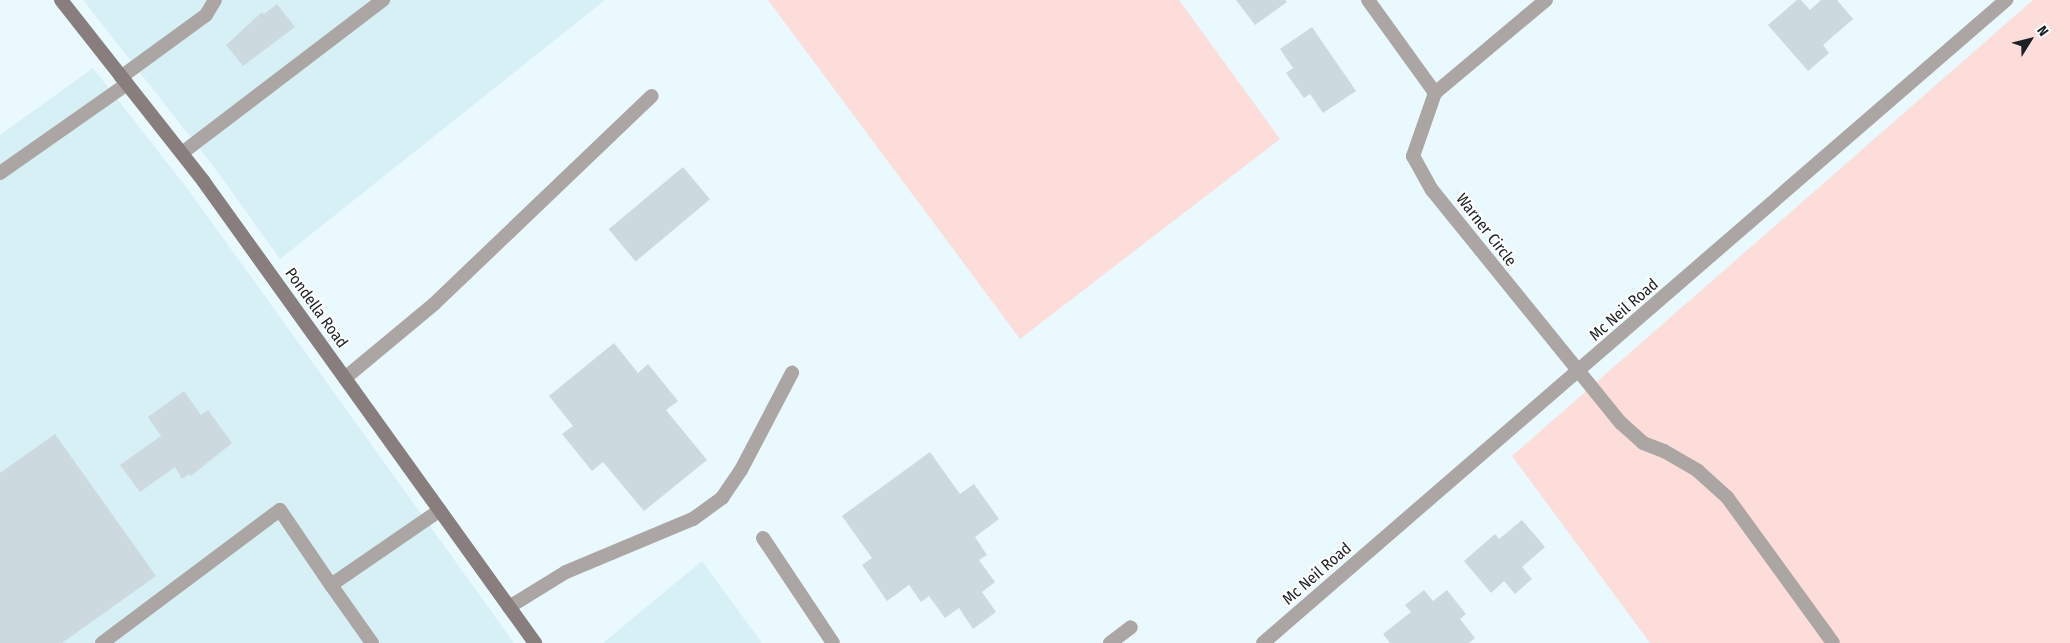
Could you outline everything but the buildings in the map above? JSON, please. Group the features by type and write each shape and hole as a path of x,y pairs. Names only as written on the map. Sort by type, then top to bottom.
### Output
{"main road":[{"name":"Pondella Road","path":"62,0 182,154 535,643"}],"street":[{"path":"0,173 124,80 206,15 215,0"},
{"path":"182,154 383,0"},
{"path":"1368,0 1434,93 1546,0"},
{"name":"Mc Neil Road","path":"1263,643 1580,372 2006,0"},
{"name":"Warner Circle","path":"1434,93 1413,156 1432,190 1621,423 1643,443 1664,451 1698,471 1727,497 1833,643"},
{"path":"345,378 434,304 652,96"},
{"path":"509,607 566,572 693,519 722,498 741,470 792,373"},
{"path":"102,643 280,510 330,585 372,643"},
{"path":"330,585 440,510"},
{"path":"763,538 833,643"},
{"path":"1110,643 1131,627"}],"shaded area":[{"path":"83,0 605,0 280,259 217,171"},
{"path":"768,0 1179,0 1280,139 1020,339"},
{"path":"2033,0 2070,0 2070,643 1650,643 1512,456"},
{"path":"93,68 190,192 514,643 0,643 0,135"},
{"path":"702,561 762,643 603,643"}]}
